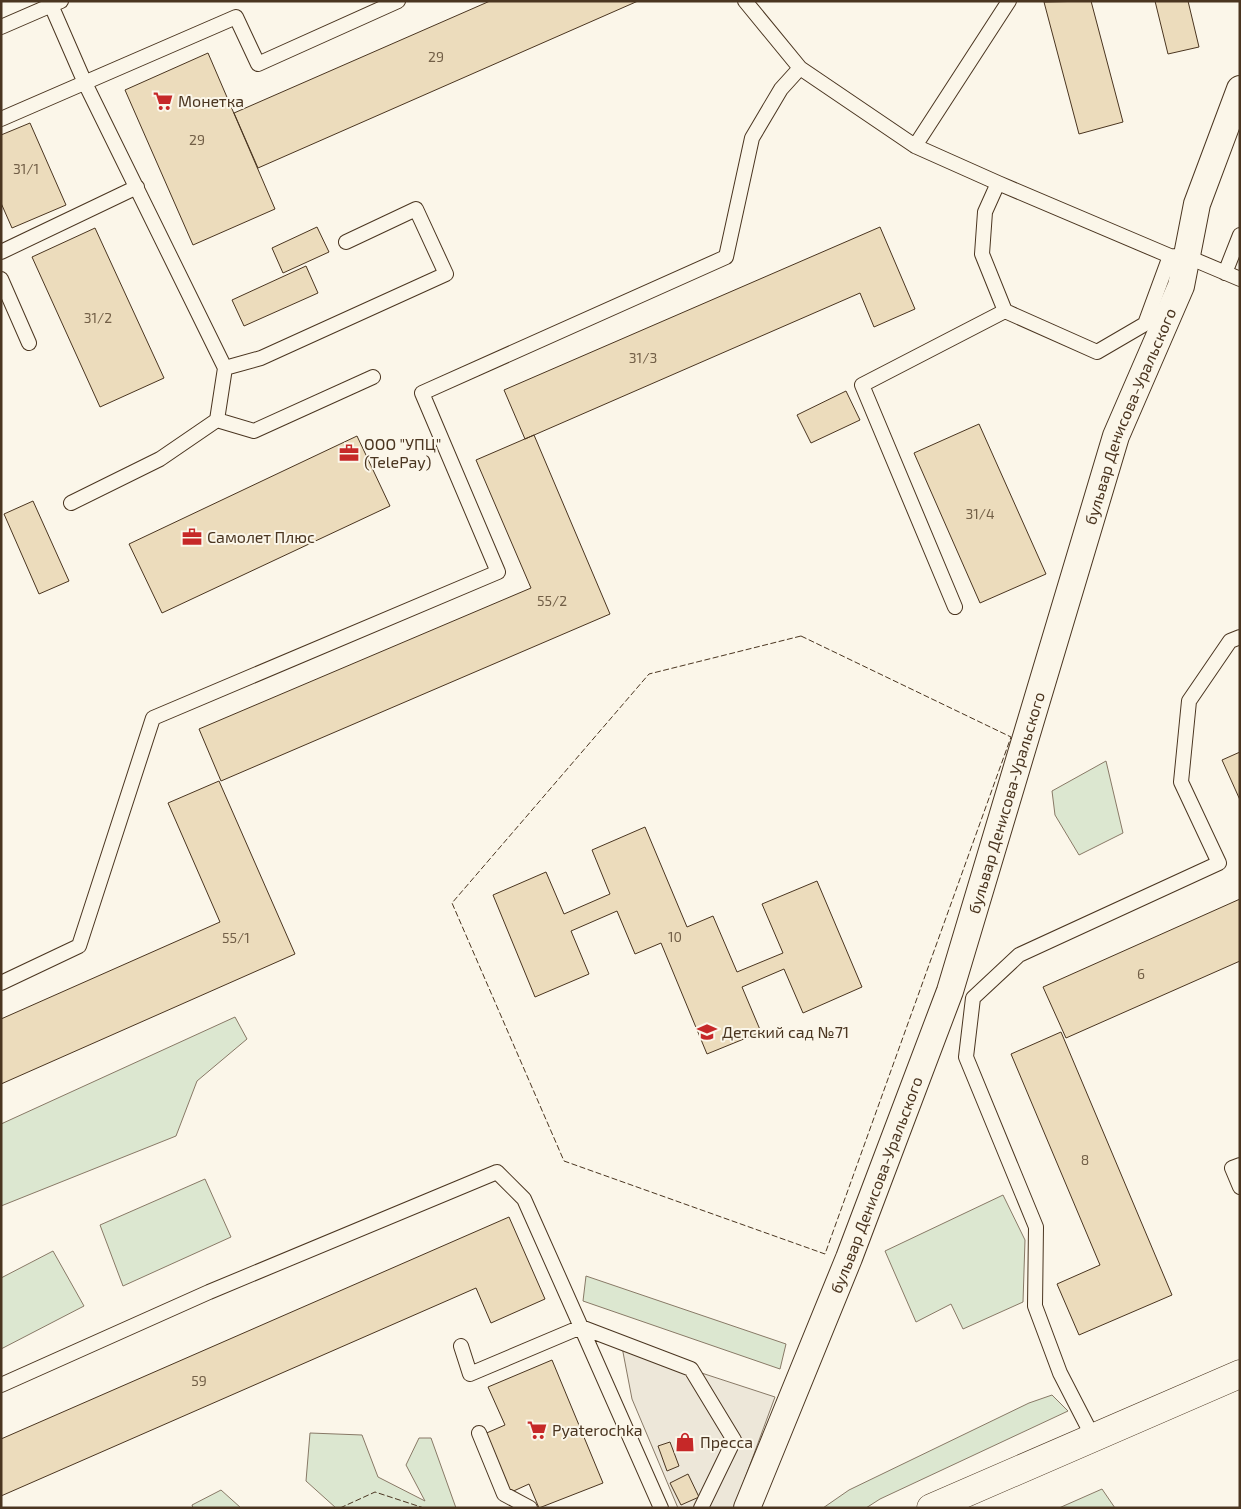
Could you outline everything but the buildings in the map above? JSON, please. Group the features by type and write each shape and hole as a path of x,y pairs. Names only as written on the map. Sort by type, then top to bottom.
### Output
{"street":[{"name":"бульвар Денисова-Уральского","path":"747,1508 849,1258 950,991 1116,436 1181,286 1179,256 1240,89"},
{"path":"931,1508 1094,1439 1240,1374"}],"lane":[{"path":"1,119 236,17 258,64 398,1"},
{"path":"745,1 800,68 915,146 998,183 1179,256 1240,278"},
{"path":"915,146 1009,1"},
{"path":"1,27 56,3 84,83 225,368 217,420 160,459 71,504"},
{"path":"1,983 80,946 153,718 498,572 422,392 726,257 752,138 781,89 800,68"},
{"path":"998,183 985,212 982,254 1005,311 1097,352 1145,324 1179,256"},
{"path":"1,252 137,187"},
{"path":"225,368 262,358 446,274 416,208 346,242"},
{"path":"1225,273 1240,235"},
{"path":"1,279 29,343"},
{"path":"955,607 862,385 1005,311"},
{"path":"217,420 254,431 373,376"},
{"path":"1094,1439 1060,1373 1034,1306 1036,1227 966,1058 973,998 1019,955 1219,863 1181,782 1189,701 1230,640 1240,636"},
{"path":"1240,1165 1232,1168 1240,1187"},
{"path":"1,1385 209,1292 497,1172 524,1198 661,1508"},
{"path":"461,1346 470,1374 581,1327 691,1369 734,1440 701,1508"},
{"path":"479,1433 504,1494 530,1508"}],"green space":[{"path":"1106,761 1123,833 1079,855 1055,815 1052,791"},
{"path":"235,1017 247,1039 197,1081 176,1136 1,1206 1,1124"},
{"path":"205,1179 231,1237 123,1286 100,1225"},
{"path":"1003,1195 1025,1240 1023,1302 963,1329 951,1304 916,1322 885,1251"},
{"path":"53,1251 84,1306 1,1349 1,1278"},
{"path":"586,1276 786,1344 780,1369 583,1301"},
{"path":"1052,1395 1068,1411 880,1499 866,1508 823,1508 849,1490 1029,1403"},
{"path":"310,1433 362,1435 378,1477 425,1501 406,1465 419,1438 431,1438 456,1508 336,1508 306,1481"},
{"path":"1102,1489 1115,1508 1059,1508"},
{"path":"221,1490 241,1508 193,1508 192,1505"}],"shaded area":[{"path":"622,1347 775,1397 734,1508 678,1508 632,1399"}],"fence":[{"path":"801,636 1011,737 825,1254 564,1161 452,903 649,674 801,636"},
{"path":"340,1508 375,1492 424,1508"}],"place":[{"name":"Монетка","path":"163,101"},
{"name":"ООО \"УПЦ\" (TelePay)","path":"349,453"},
{"name":"Самолет Плюс","path":"192,537"},
{"name":"Детский сад №71","path":"707,1032"},
{"name":"Pyaterochka","path":"537,1430"},
{"name":"Пресса","path":"685,1442"}]}
